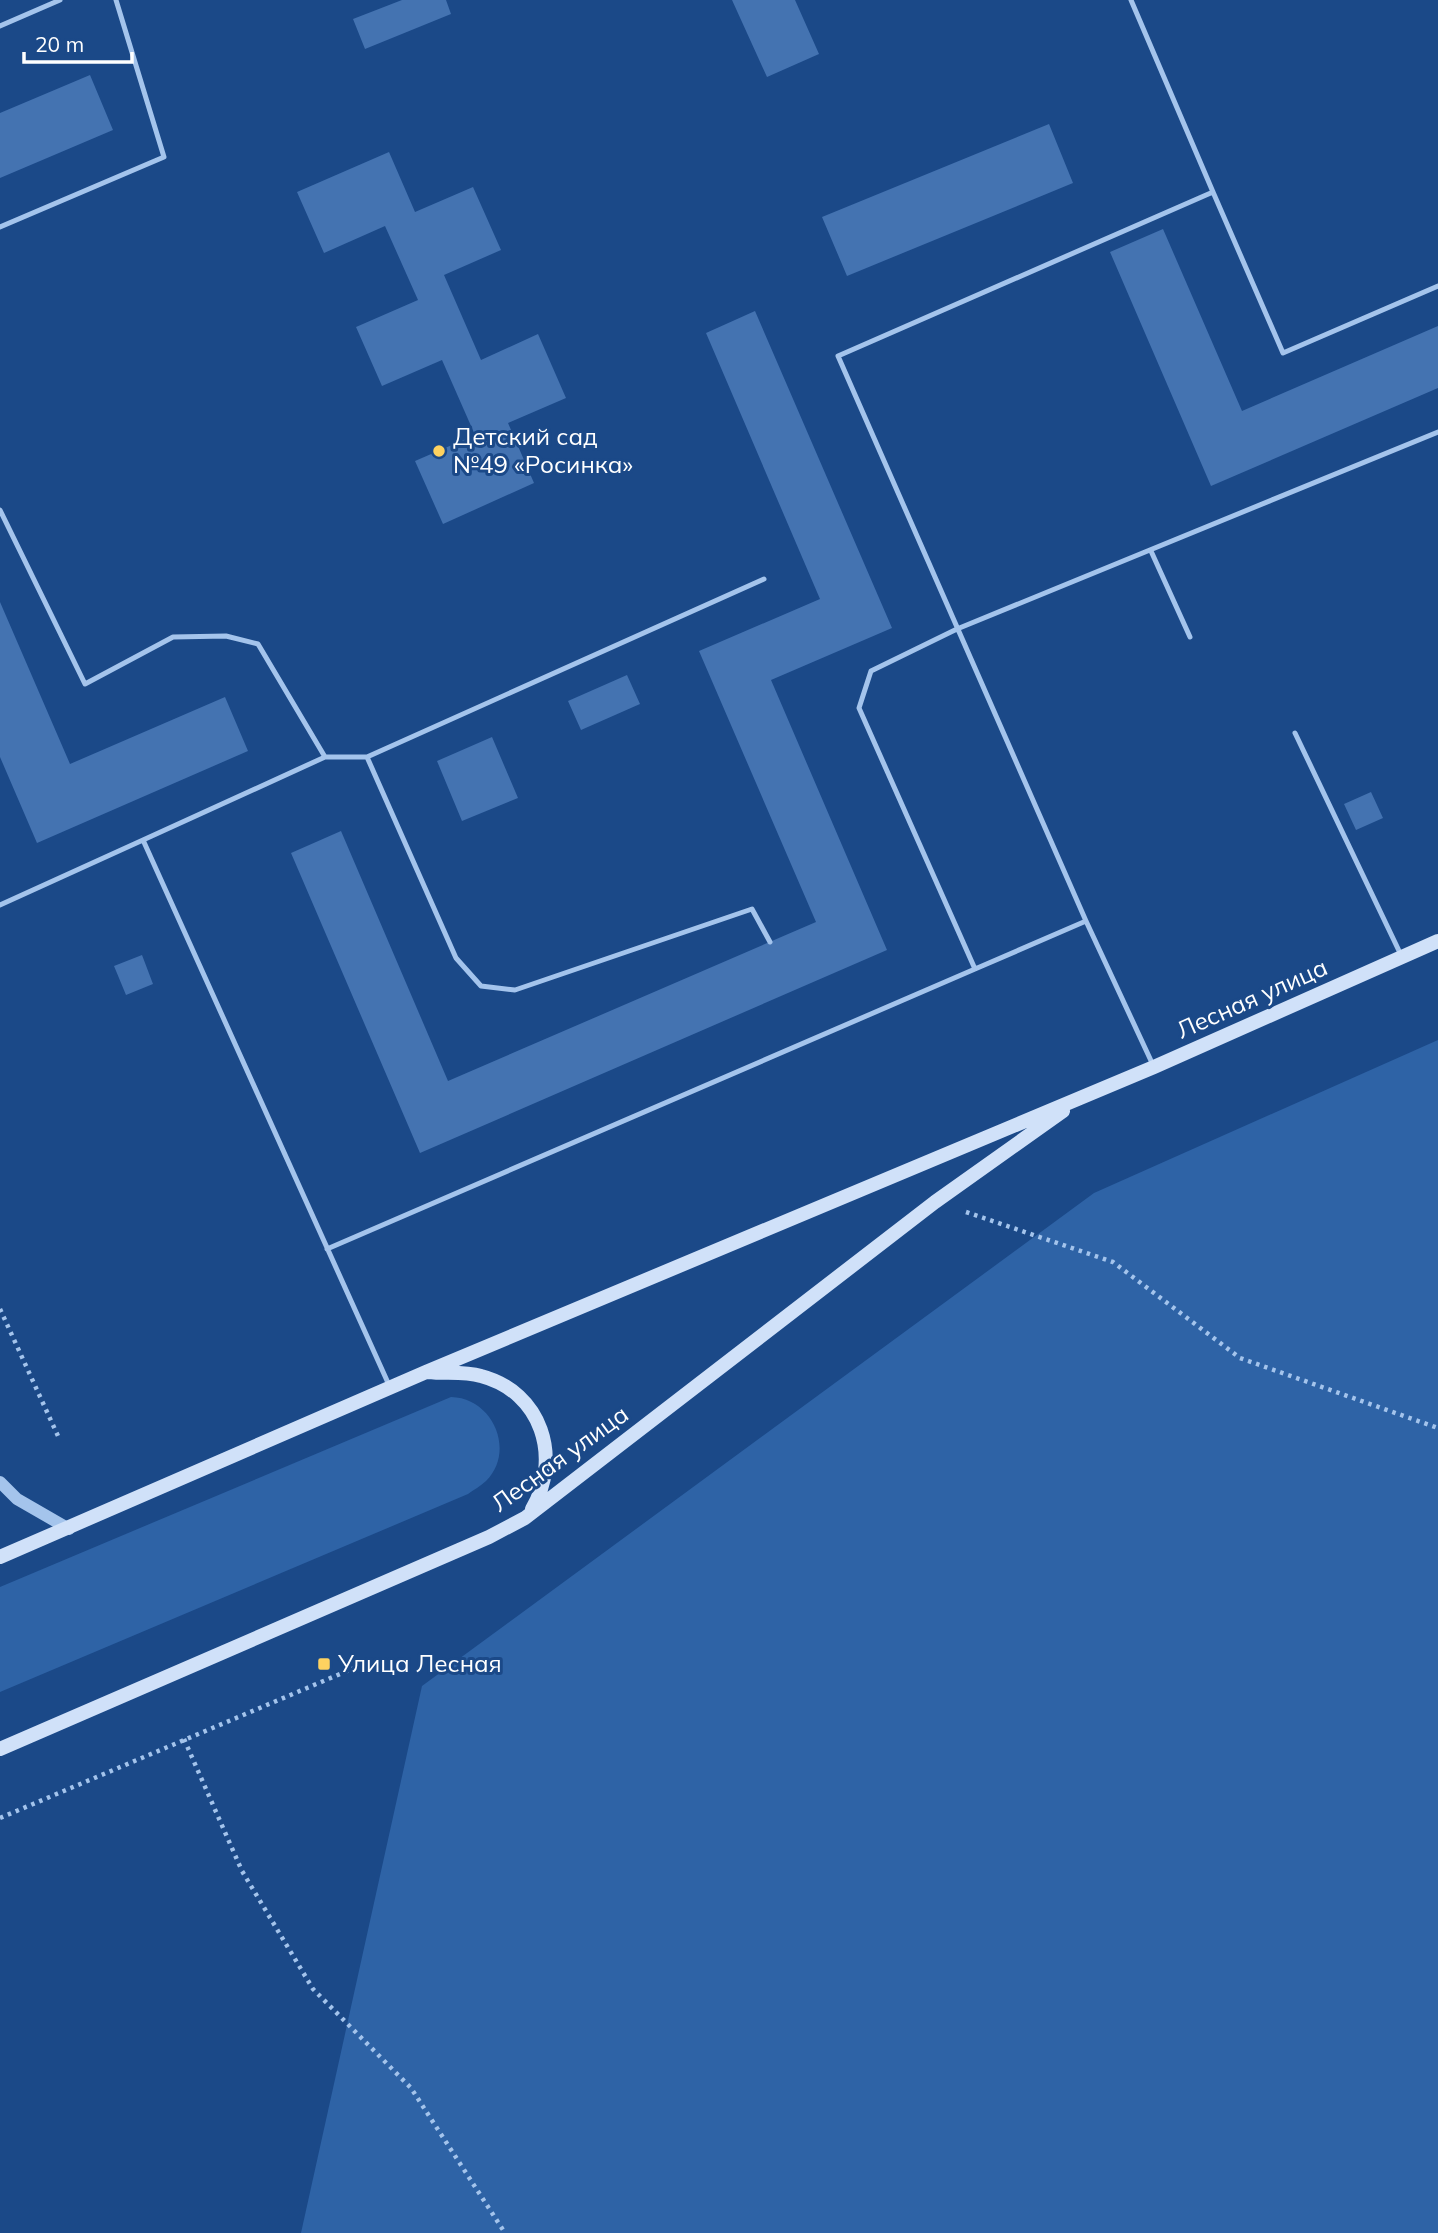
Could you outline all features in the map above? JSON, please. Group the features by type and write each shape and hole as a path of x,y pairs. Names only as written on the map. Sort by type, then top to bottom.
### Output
{"main road":[{"name":"Лесная улица","path":"0,1557 426,1372 1154,1067 1438,941"},
{"name":"Лесная улица","path":"0,1749 489,1537 525,1518 935,1202 1083,1096"},
{"path":"426,1372 480,1375 496,1381 524,1401 534,1414 542,1430 547,1463 540,1496 525,1518"}],"street":[{"path":"0,1482 16,1499 69,1528"}],"lane":[{"path":"0,26 60,0"},
{"path":"0,227 164,157 116,0"},
{"path":"1130,0 1283,353 1438,286"},
{"path":"1154,1067 1086,921 838,356 1213,192"},
{"path":"975,968 859,708 871,671 957,629 1438,432"},
{"path":"0,510 85,684 173,637 226,636 258,644 325,757"},
{"path":"1151,551 1190,637"},
{"path":"0,905 325,757 367,757 764,579"},
{"path":"1295,733 1402,957"},
{"path":"367,757 456,958 481,986 515,990 752,909 770,942"},
{"path":"143,840 390,1388"},
{"path":"327,1249 1086,921"}],"path":[{"path":"935,1202 1113,1262 1240,1358 1438,1428"},
{"path":"0,1309 58,1436"},
{"path":"0,1818 366,1663"},
{"path":"184,1739 242,1871 313,1989 411,2088 505,2233"}],"shaded area":[{"path":"1438,1040 1438,2233 301,2233 422,1686 1094,1193"},
{"path":"451,1397 478,1406 495,1428 499,1442 495,1469 486,1481 468,1494 0,1692 0,1587"}],"building":[{"path":"402,0 446,0 451,14 365,49 353,19"},
{"path":"732,0 795,0 819,54 767,77"},
{"path":"90,75 113,130 0,178 0,113"},
{"path":"1049,124 1073,183 847,276 822,217"},
{"path":"389,152 415,212 473,187 501,250 444,275 481,360 538,334 566,398 508,423 534,483 443,524 415,461 475,435 442,360 382,386 356,327 418,300 385,226 324,253 297,192"},
{"path":"1163,229 1242,411 1438,326 1438,388 1211,486 1110,252"},
{"path":"755,311 892,628 771,680 887,950 420,1153 291,853 341,831 448,1081 816,922 699,651 820,599 706,333"},
{"path":"0,602 70,764 225,697 248,751 37,843 0,757"},
{"path":"627,675 640,704 581,730 568,701"},
{"path":"492,737 518,798 462,821 437,761"},
{"path":"1371,792 1383,818 1356,830 1344,804"},
{"path":"142,955 153,984 126,995 114,966"}],"place":[{"name":"Детский сад №49 «Росинка»","path":"439,451"},
{"name":"Улица Лесная","path":"324,1664"}]}
